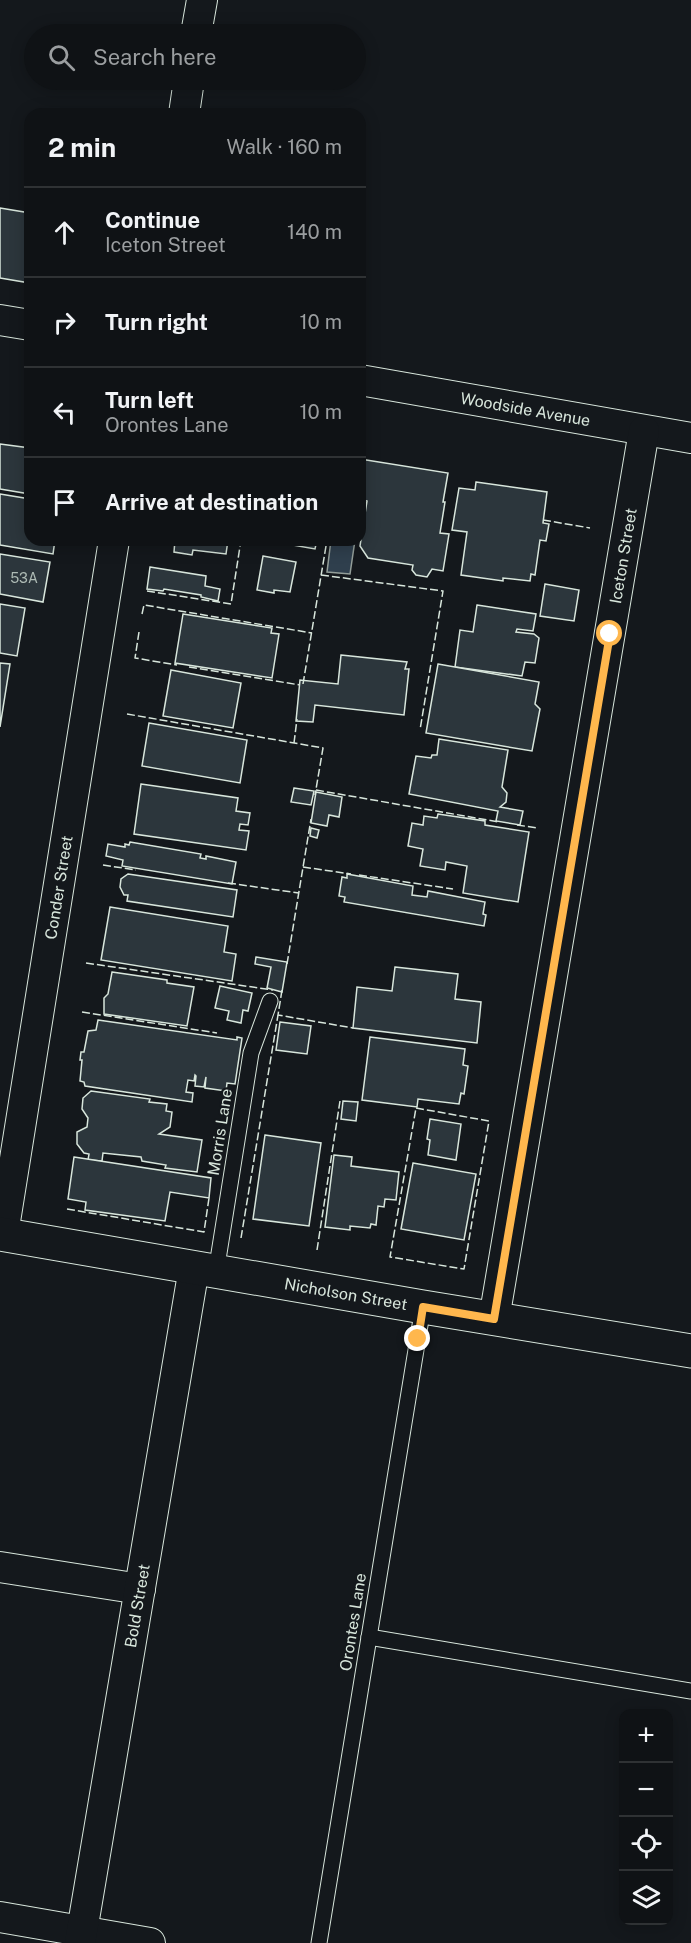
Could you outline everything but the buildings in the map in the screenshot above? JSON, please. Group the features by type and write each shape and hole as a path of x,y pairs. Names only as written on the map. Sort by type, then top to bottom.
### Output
{"street":[{"path":"198,24 202,0"},
{"path":"185,108 188,90"},
{"path":"0,320 24,324"},
{"name":"Woodside Avenue","path":"366,381 691,438"},
{"name":"Iceton Street","path":"494,1319 644,431"},
{"name":"Conder Street","path":"2,1234 113,546"},
{"name":"Nicholson Street","path":"2,1234 691,1351"},
{"name":"Bold Street","path":"81,1937 140,1589 205,1270"},
{"path":"0,1567 140,1589"},
{"path":"0,1917 81,1937 150,1943"}],"lane":[{"name":"Morris Lane","path":"205,1270 251,1053 270,1000"},
{"name":"Orontes Lane","path":"319,1943 423,1307"},
{"path":"369,1637 691,1691"}],"water":[{"path":"330,546 354,546 350,574 327,572"}],"fence":[{"path":"543,520 590,528"},
{"path":"147,591 231,604 240,546"},
{"path":"303,684 326,546"},
{"path":"321,575 443,591 420,730"},
{"path":"142,614 144,605 312,633"},
{"path":"139,632 135,658 177,665"},
{"path":"189,667 300,685"},
{"path":"127,714 323,748 315,795"},
{"path":"294,743 297,719"},
{"path":"316,790 499,822"},
{"path":"287,964 311,819"},
{"path":"517,825 538,828"},
{"path":"103,865 136,870"},
{"path":"303,867 351,874"},
{"path":"359,875 453,889"},
{"path":"228,883 299,893"},
{"path":"86,963 273,990"},
{"path":"282,990 278,1015 353,1028"},
{"path":"82,1012 217,1033"},
{"path":"241,1238 278,1015"},
{"path":"317,1250 340,1101"},
{"path":"416,1108 489,1121 464,1269 390,1257 416,1108"},
{"path":"67,1209 204,1232 209,1198"}],"route":[{"path":"418,1339 423,1307 494,1319 610,634"}]}
